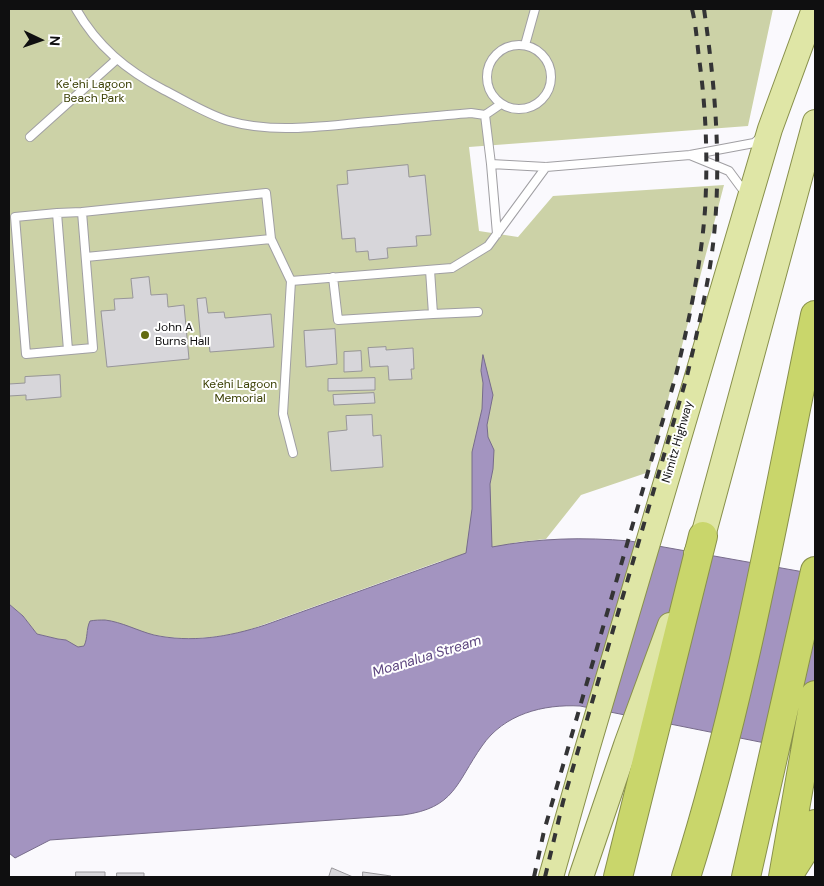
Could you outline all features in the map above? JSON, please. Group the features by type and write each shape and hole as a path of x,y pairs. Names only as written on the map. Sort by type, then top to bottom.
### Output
{"highway":[{"path":"686,877 707,809 728,729 815,315"},
{"path":"618,877 703,536"},
{"path":"746,877 815,571"},
{"path":"783,877 815,696"},
{"path":"788,877 803,852 815,824"}],"main road":[{"name":"Nimitz Highway","path":"551,877 770,129 814,9"},
{"path":"581,877 703,536 815,122"}],"lane":[{"path":"76,9 86,27 117,60 147,81 188,103 228,121 262,127 297,129 471,113 485,115 501,104"},
{"path":"525,45 535,9"},
{"path":"514,45 525,45 535,49 543,55 551,74 546,94 540,102 531,107 516,108 501,104 493,96 488,86 487,75 495,55 504,48 514,45"},
{"path":"30,137 117,60"},
{"path":"485,115 497,234"},
{"path":"491,164 546,167 690,155 754,142 770,129"},
{"path":"690,155 729,171 750,200"},
{"path":"291,281 452,268 488,246 546,167"},
{"path":"82,212 93,348 26,354 15,217 266,193 271,239 291,281 284,414 293,453"},
{"path":"57,213 68,350"},
{"path":"86,257 271,239"},
{"path":"430,270 433,314"},
{"path":"333,277 338,320 478,312"}],"green space":[{"name":"Ke'ehi Lagoon Memorial","path":"9,9 773,9 748,126 469,147 479,231 518,237 553,196 724,185 649,472 581,495 546,539 518,542 441,561 243,632 210,637 177,638 149,634 106,620 87,629 87,640 84,646 78,648 66,640 37,634 23,616 9,604"}],"water":[{"name":"Moanalua Stream","path":"483,355 493,395 487,425 488,437 494,450 490,484 492,547 561,539 630,541 815,574 815,753 580,706 552,707 525,713 501,726 482,746 452,792 444,800 420,812 403,815 50,840 15,858 9,853 9,604 23,616 37,634 66,640 78,647 84,646 90,621 96,620 111,621 154,635 196,639 210,638 238,633 265,625 466,553 472,509 472,452 482,409 483,383 481,371"}],"building":[{"path":"408,165 409,177 425,175 431,235 416,236 417,246 387,248 388,258 369,260 368,251 356,252 355,238 342,239 337,185 348,184 347,171"},
{"name":"John A Burns Hall","path":"149,277 151,295 167,294 168,307 184,305 189,359 107,367 101,311 115,310 114,299 133,298 131,279"},
{"path":"206,298 208,313 224,312 225,318 271,314 274,347 210,352 209,342 201,343 197,299"},
{"path":"335,329 337,364 306,367 304,331"},
{"path":"386,347 386,350 413,348 414,369 411,369 412,379 389,380 388,366 370,367 368,348"},
{"path":"361,351 362,371 344,372 344,352"},
{"path":"60,375 61,397 26,400 26,395 9,396 9,384 25,383 25,377"},
{"path":"375,378 375,390 328,391 328,379"},
{"path":"374,393 375,403 334,405 333,395"},
{"path":"372,415 373,436 381,435 383,467 331,471 328,432 347,430 346,416"},
{"path":"332,868 353,877 329,877"},
{"path":"76,872 105,872 105,877 76,877"},
{"path":"363,872 391,876 363,877"},
{"path":"117,873 144,873 144,877 117,877"}],"railway":[{"path":"534,877 544,831 676,375 694,293 705,210 706,153 705,115 692,9"},
{"path":"545,877 563,802 687,376 706,289 715,229 717,166 715,103 704,9"}],"place":[{"name":"John A Burns Hall","path":"145,335"}],"park label":[{"name":"Keʻehi Lagoon Beach Park","path":"94,92"}]}
